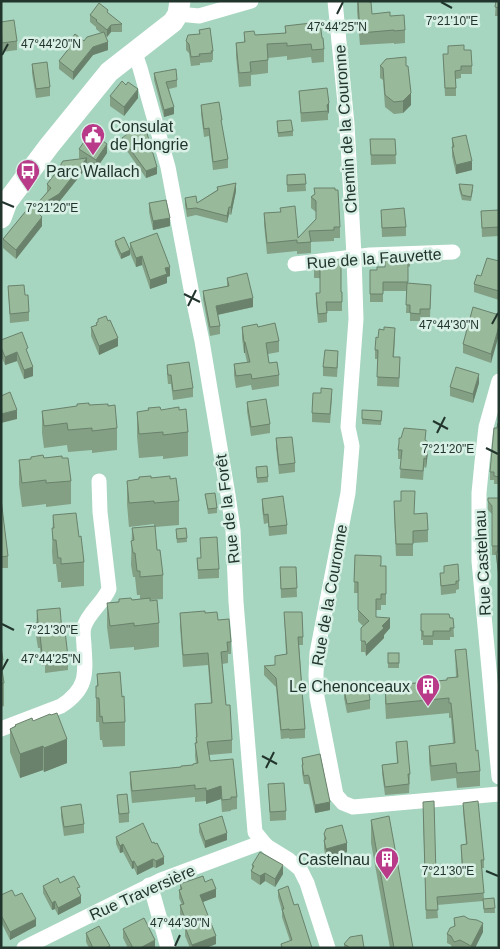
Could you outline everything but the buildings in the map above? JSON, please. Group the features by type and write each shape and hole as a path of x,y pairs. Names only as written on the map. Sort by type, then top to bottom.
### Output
{"main road":[{"path":"3,208 55,138 109,72 170,25 176,18 179,7"}],"street":[{"path":"179,7 199,16 251,1"},
{"name":"Chemin de la Couronne","path":"334,1 347,124 354,256"},
{"name":"Rue de la Forêt","path":"133,54 137,59 168,167 202,341 228,495 233,530 236,602 254,822 256,832 263,842"},
{"name":"Rue de la Fauvette","path":"295,264 354,256 453,252"},
{"name":"Rue de la Couronne","path":"354,256 356,319 348,427 352,446 348,494 317,653 316,675 317,697 336,796 343,803 353,807 499,794"},
{"name":"Rue Castelnau","path":"499,381 486,427 479,493 479,552 499,777"},
{"path":"1,729 69,701 76,694 85,677 83,629 86,622 106,597 109,589 100,512 99,481"},
{"path":"263,842 300,869 308,883 328,948"},
{"name":"Rue Traversière","path":"24,948 148,885 263,842"},
{"path":"148,885 154,898 168,948"}],"place":[{"name":"Consulat de Hongrie","path":"93,156"},
{"name":"Parc Wallach","path":"28,192"},
{"name":"Le Chenonceaux","path":"428,707"},
{"name":"Castelnau","path":"387,880"}]}
